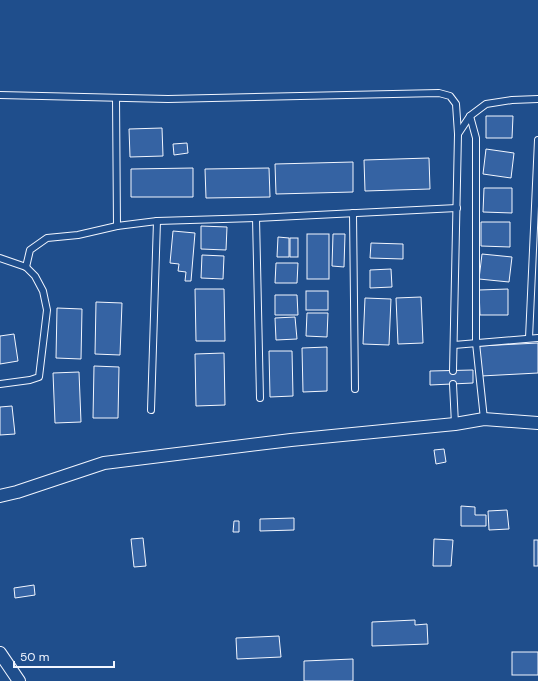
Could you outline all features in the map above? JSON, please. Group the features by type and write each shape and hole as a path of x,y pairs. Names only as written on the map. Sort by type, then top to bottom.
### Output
{"street":[{"path":"0,496 17,492 104,463 291,440 455,424 484,419 538,423"},
{"path":"0,653 19,681"}],"lane":[{"path":"0,94 168,100 438,93 450,96 456,104 458,134 453,371"},
{"path":"116,98 117,226"},
{"path":"458,134 470,116 486,104 512,100 538,99"},
{"path":"470,116 476,138 476,343 484,419"},
{"path":"529,338 538,140"},
{"path":"26,266 30,250 47,238 78,235 117,226 157,221 256,218 457,208"},
{"path":"353,213 355,389"},
{"path":"256,218 260,398"},
{"path":"151,410 157,221"},
{"path":"0,258 26,266 35,276 44,291 46,310 39,377 30,380 0,384"},
{"path":"454,345 538,338"},
{"path":"453,384 455,424"}],"building":[{"path":"486,116 513,116 512,138 486,138"},
{"path":"162,128 163,156 130,157 129,129"},
{"path":"187,143 188,153 174,155 173,144"},
{"path":"486,149 514,153 511,178 483,174"},
{"path":"429,158 430,189 365,191 364,160"},
{"path":"353,162 353,192 276,194 275,164"},
{"path":"193,168 193,197 131,197 131,169"},
{"path":"269,168 270,197 206,198 205,169"},
{"path":"484,188 512,188 512,213 483,212"},
{"path":"481,222 510,222 510,247 481,246"},
{"path":"201,226 227,227 226,250 201,249"},
{"path":"173,231 195,233 191,281 185,281 186,272 178,271 179,264 170,263"},
{"path":"307,234 329,234 329,279 307,279"},
{"path":"333,234 345,234 344,267 332,266"},
{"path":"278,237 289,238 289,257 277,257"},
{"path":"290,238 298,238 298,257 290,257"},
{"path":"371,243 403,244 403,259 370,258"},
{"path":"482,254 512,257 509,282 479,279"},
{"path":"202,255 224,256 223,279 201,278"},
{"path":"276,263 298,263 297,283 275,283"},
{"path":"391,269 392,287 370,288 370,270"},
{"path":"195,289 224,289 225,341 196,341"},
{"path":"508,289 508,315 480,315 479,290"},
{"path":"306,291 328,291 328,310 306,310"},
{"path":"275,295 297,295 298,315 275,315"},
{"path":"421,297 423,343 398,344 396,298"},
{"path":"365,298 391,299 389,345 363,344"},
{"path":"96,302 122,303 120,355 95,354"},
{"path":"57,308 82,309 81,359 56,358"},
{"path":"307,313 328,313 327,337 306,336"},
{"path":"295,317 297,339 276,340 275,318"},
{"path":"14,334 18,361 0,364 0,336"},
{"path":"538,343 538,373 481,376 479,346"},
{"path":"327,347 327,391 303,392 302,348"},
{"path":"269,351 292,351 293,396 270,397"},
{"path":"224,353 225,405 196,406 195,354"},
{"path":"94,366 119,367 118,418 93,418"},
{"path":"473,370 473,383 430,385 430,371"},
{"path":"79,372 81,422 55,423 53,373"},
{"path":"12,406 15,434 0,435 0,407"},
{"path":"444,449 446,462 436,464 434,450"},
{"path":"461,506 475,507 475,515 486,515 486,526 461,526"},
{"path":"507,510 509,529 489,530 488,511"},
{"path":"294,518 294,530 260,531 260,519"},
{"path":"234,521 239,521 239,532 233,532"},
{"path":"143,538 146,566 134,567 131,539"},
{"path":"434,539 453,540 451,566 433,566"},
{"path":"534,540 538,540 538,566 534,566"},
{"path":"34,585 35,595 15,598 14,588"},
{"path":"415,620 415,625 427,624 428,644 372,646 372,622"},
{"path":"279,636 281,657 237,659 236,638"},
{"path":"512,652 538,652 538,675 512,675"},
{"path":"353,659 353,681 304,681 304,661"}]}
